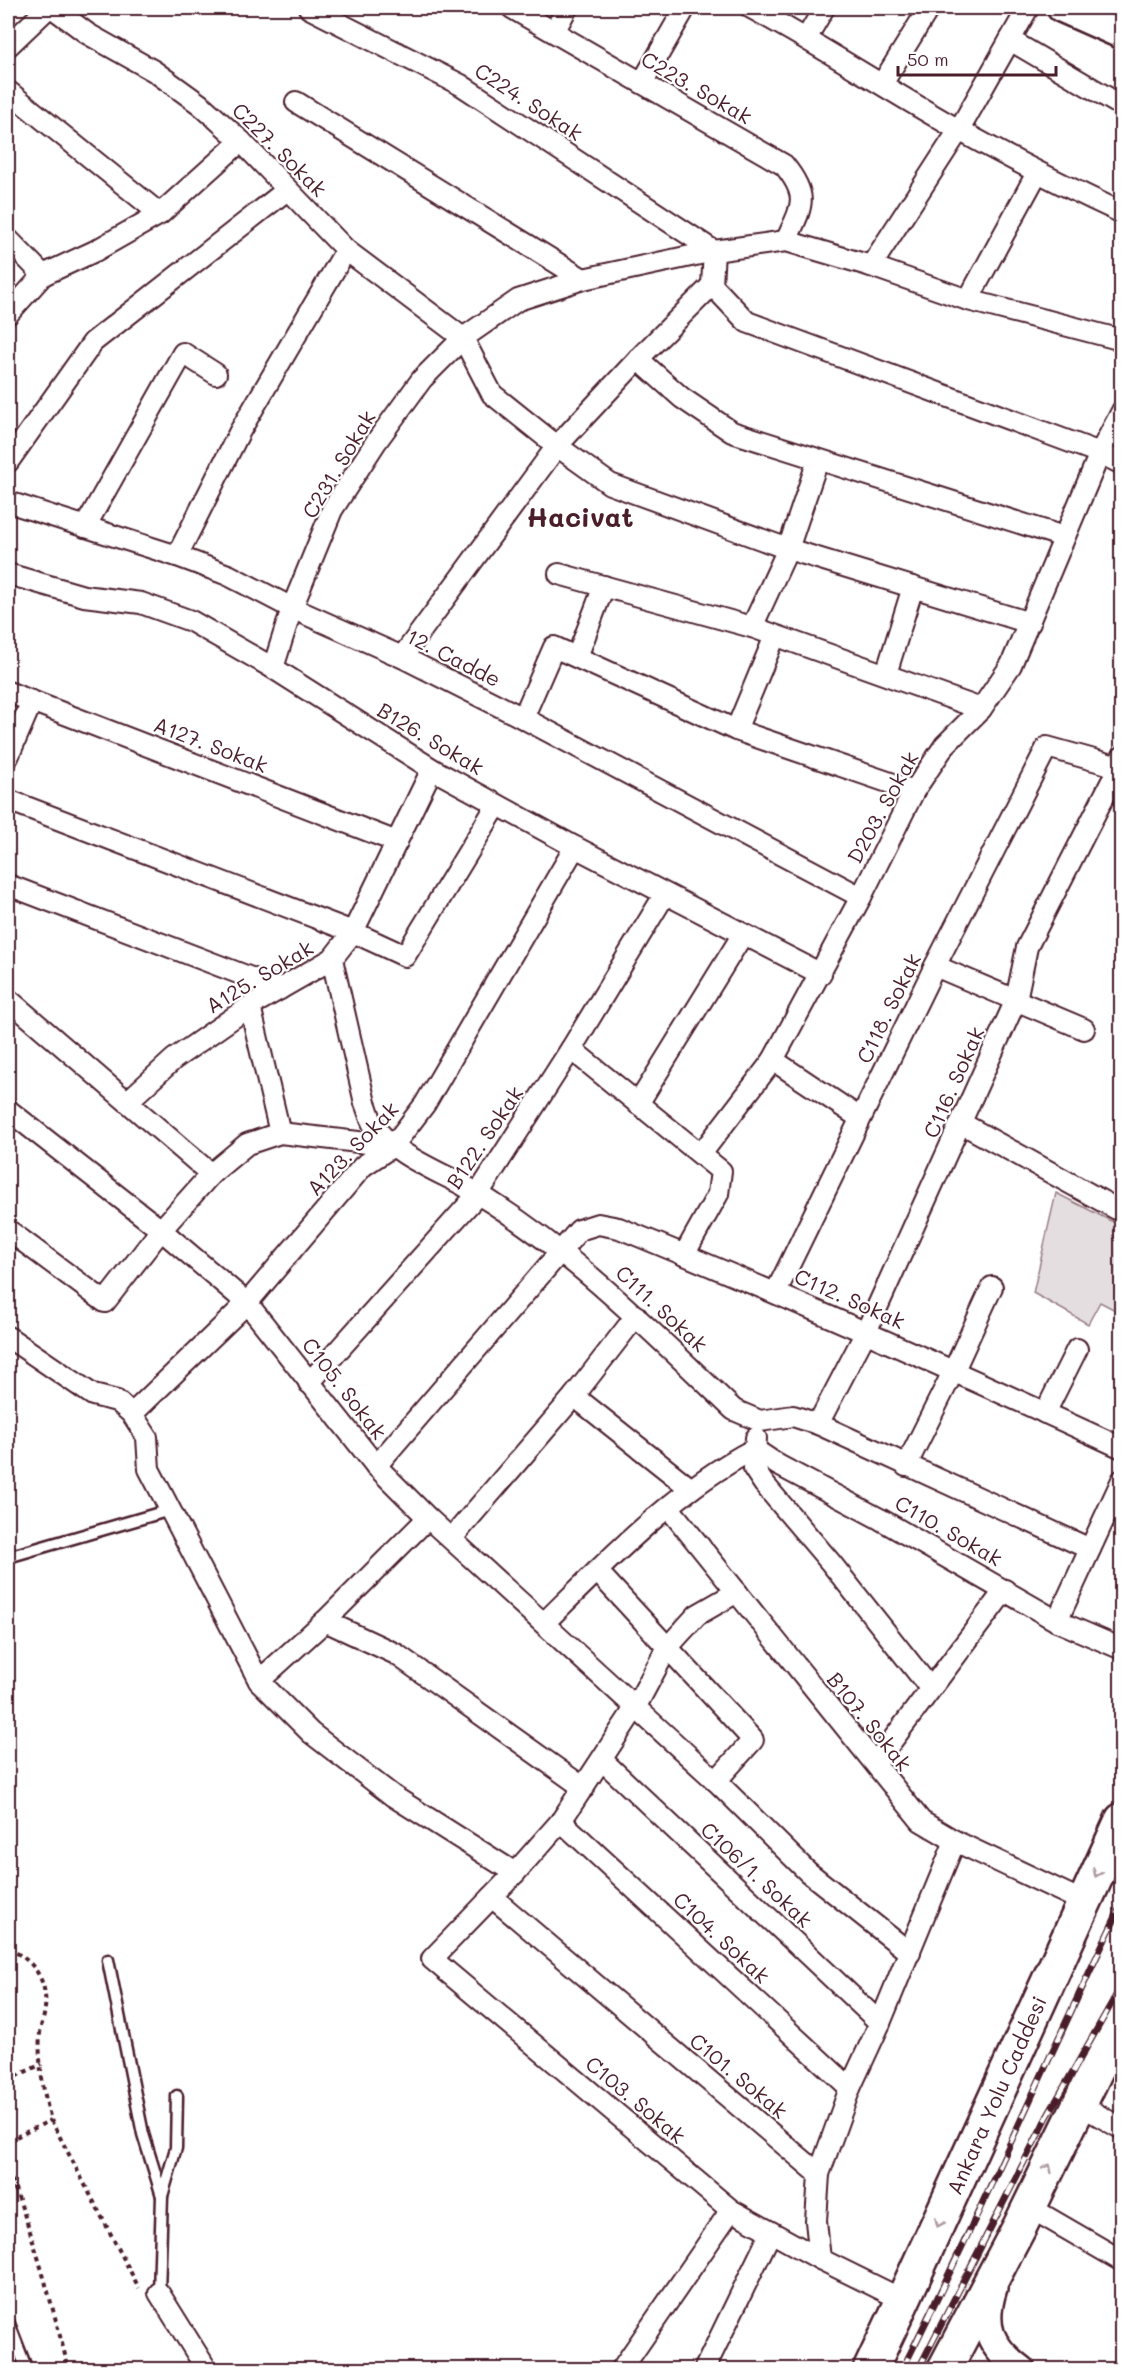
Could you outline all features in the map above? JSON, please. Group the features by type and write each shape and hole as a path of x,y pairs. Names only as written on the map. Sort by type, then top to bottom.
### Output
{"highway":[{"name":"Ankara Yolu Caddesi","path":"870,2370 1122,1820"},
{"path":"944,2370 1000,2265 1122,2018"}],"main road":[{"path":"1064,8 1122,35"},
{"path":"1000,2265 988,2301 987,2329 996,2346 1021,2370"}],"street":[{"path":"8,45 48,8"},
{"name":"C227. Sokak","path":"53,8 88,34 154,71 201,105 241,141 346,250 463,338"},
{"name":"C224. Sokak","path":"309,8 461,84 714,251"},
{"name":"C223. Sokak","path":"512,8 784,165 798,182 802,206 786,241"},
{"path":"554,32 567,8"},
{"path":"642,83 685,8"},
{"path":"752,8 807,37 959,130 1037,173 1122,213"},
{"path":"807,37 824,8"},
{"path":"882,84 929,8"},
{"path":"871,266 959,130 1028,8"},
{"path":"1010,40 1122,106"},
{"path":"8,91 160,214"},
{"path":"296,102 583,279"},
{"path":"8,314 43,275 95,251 160,214 241,141"},
{"path":"968,300 1037,173"},
{"path":"8,462 93,342 287,190"},
{"path":"8,240 43,275"},
{"path":"786,241 871,266 968,300 1122,340"},
{"name":"C231. Sokak","path":"273,668 292,608 332,510 376,442 422,379 463,338 518,300 583,279 714,251 786,241"},
{"path":"177,556 240,431 346,250"},
{"path":"402,657 557,446 638,359 712,285 714,251"},
{"path":"712,285 747,322 1101,453 1122,464"},
{"path":"463,338 492,394 557,446 610,484 788,549 1030,623"},
{"path":"85,527 183,353 216,374"},
{"path":"638,359 682,398 732,432 1064,537"},
{"name":"D203. Sokak","path":"701,1154 773,1060 821,974 914,791 945,745 981,709 1011,665 1064,537 1122,411"},
{"path":"752,627 788,549 818,460"},
{"name":"12. Cadde","path":"8,502 177,556 228,575 292,608 402,657 523,718 861,897"},
{"name":"B126. Sokak","path":"8,574 84,596 141,603 191,621 273,668 432,769 575,847 821,974"},
{"path":"559,574 752,627 981,709"},
{"path":"577,657 604,586"},
{"path":"886,674 913,587"},
{"path":"736,730 775,636"},
{"path":"523,718 554,647 736,730 914,791"},
{"name":"A127. Sokak","path":"8,692 397,842"},
{"path":"8,757 32,701"},
{"name":"C118. Sokak","path":"776,1292 935,966 1047,747 1120,762"},
{"name":"C116. Sokak","path":"818,1424 866,1332 1016,1000 1027,948 1120,762"},
{"name":"A125. Sokak","path":"128,1101 174,1059 250,1006 332,959 352,932 432,769"},
{"path":"8,800 352,932 405,956 497,805"},
{"name":"A123. Sokak","path":"132,1414 247,1303 363,1166 393,1146 425,1104 575,847"},
{"path":"8,885 280,989"},
{"name":"B122. Sokak","path":"309,1383 478,1194 571,1049 665,894"},
{"path":"638,1104 743,934"},
{"name":"C111. Sokak","path":"332,959 365,1103 374,1125 393,1146 478,1194 561,1251 602,1284 734,1410 760,1421"},
{"path":"935,966 1084,1029"},
{"path":"8,999 211,1174"},
{"path":"250,1006 280,1132"},
{"path":"571,1049 721,1172 718,1194 684,1255"},
{"path":"773,1060 860,1118"},
{"name":"C105. Sokak","path":"8,1110 161,1230 247,1303 376,1466 428,1518 716,1781 808,1872 910,1953"},
{"path":"961,1123 1122,1212"},
{"path":"8,1230 105,1302 161,1230 211,1174 247,1144 280,1132 393,1146"},
{"name":"C112. Sokak","path":"376,1466 579,1230 598,1224 619,1228 776,1292 954,1370 1122,1448"},
{"path":"906,1466 992,1287"},
{"path":"452,1538 574,1396 636,1316"},
{"path":"8,1337 93,1395 117,1401 132,1414 147,1437 149,1469 259,1681 311,1733 393,1796 515,1873"},
{"path":"1045,1413 1077,1348"},
{"path":"574,1396 691,1489"},
{"path":"930,1688 754,1469 754,1449 760,1421 792,1416 818,1424 1090,1549"},
{"path":"544,1623 597,1571 691,1489 721,1466 754,1449"},
{"name":"C110. Sokak","path":"754,1449 778,1465 880,1519 1057,1621 1122,1649"},
{"path":"1057,1621 1122,1480"},
{"name":"B107. Sokak","path":"669,1508 812,1688 876,1762 921,1821 955,1841 1084,1902"},
{"path":"259,1681 325,1621 428,1518"},
{"path":"597,1571 753,1740 716,1781"},
{"path":"876,1762 1005,1590"},
{"path":"492,1897 561,1821 635,1708 667,1648 697,1615 737,1592"},
{"path":"325,1621 396,1654 584,1788"},
{"name":"C106/1. Sokak","path":"602,1760 880,2023"},
{"name":"C104. Sokak","path":"561,1821 850,2088"},
{"path":"903,2300 820,2259 816,2221 819,2174 850,2088 910,1953 955,1841"},
{"name":"C103. Sokak","path":"492,1897 432,1959 731,2210 820,2259"},
{"name":"C101. Sokak","path":"492,1897 819,2174"},
{"path":"1079,2104 1122,2129"},
{"path":"1029,2207 1122,2261"},
{"path":"621,2370 731,2210"},
{"path":"704,2370 771,2232"},
{"path":"151,2295 207,2370"}],"lane":[{"path":"8,1557 170,1510"},
{"path":"108,1960 143,2134 162,2196"},
{"path":"151,2295 162,2196 176,2148 177,2096"},
{"path":"8,2321 27,2370"}],"path":[{"path":"8,1949 20,1954 33,1965 42,1980 46,1997 40,2032 42,2064 44,2093 51,2120 151,2295"},
{"path":"8,2080 42,2064"},
{"path":"8,2141 51,2120"},
{"path":"8,2171 25,2213 69,2370"}],"shaded area":[{"path":"1056,1193 1121,1226 1121,1313 1100,1302 1088,1324 1033,1293"}],"railway":[{"path":"902,2370 959,2254 1122,1904"},
{"path":"918,2370 1047,2117 1122,1985"}],"district":[{"name":"Hacivat","path":"580,516"}]}
